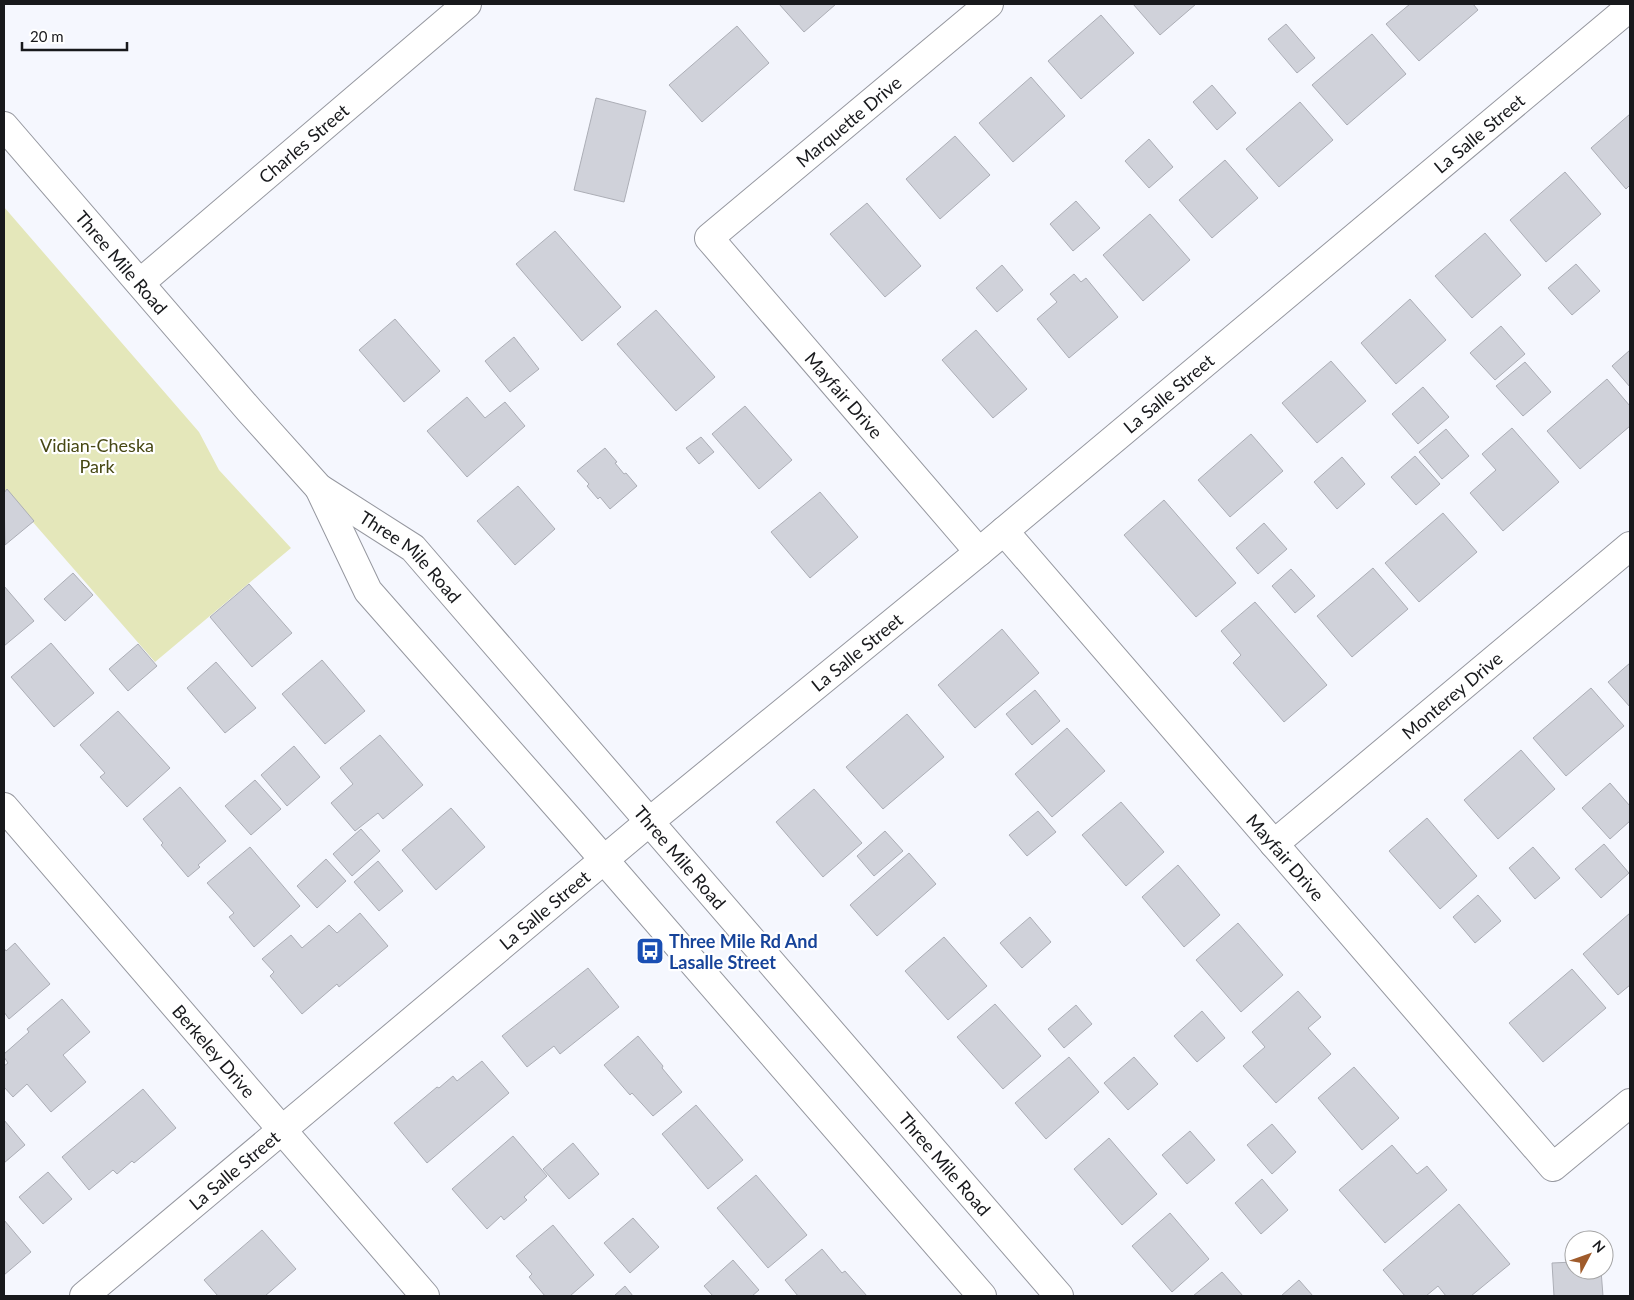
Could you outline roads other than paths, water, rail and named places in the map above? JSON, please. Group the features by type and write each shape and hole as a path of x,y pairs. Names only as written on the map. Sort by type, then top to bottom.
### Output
{"street":[{"name":"Charles Street","path":"140,283 468,4"},
{"name":"Marquette Drive","path":"709,238 989,4"},
{"name":"La Salle Street","path":"84,1296 649,822 979,552 1630,7"},
{"name":"Three Mile Road","path":"4,126 249,410 319,488 413,548 1059,1296"},
{"name":"Mayfair Drive","path":"709,238 979,552"},
{"name":"Three Mile Road","path":"319,488 368,591 605,860 982,1296"},
{"name":"Mayfair Drive","path":"1004,531 1553,1167 1630,1103"},
{"name":"Monterey Drive","path":"1274,844 1630,546"},
{"name":"Berkeley Drive","path":"4,807 425,1296"}],"place":[{"name":"Three Mile Rd And Lasalle Street","path":"650,951"}],"park label":[{"name":"Vidian-Cheska Park","path":"97,455"}]}
